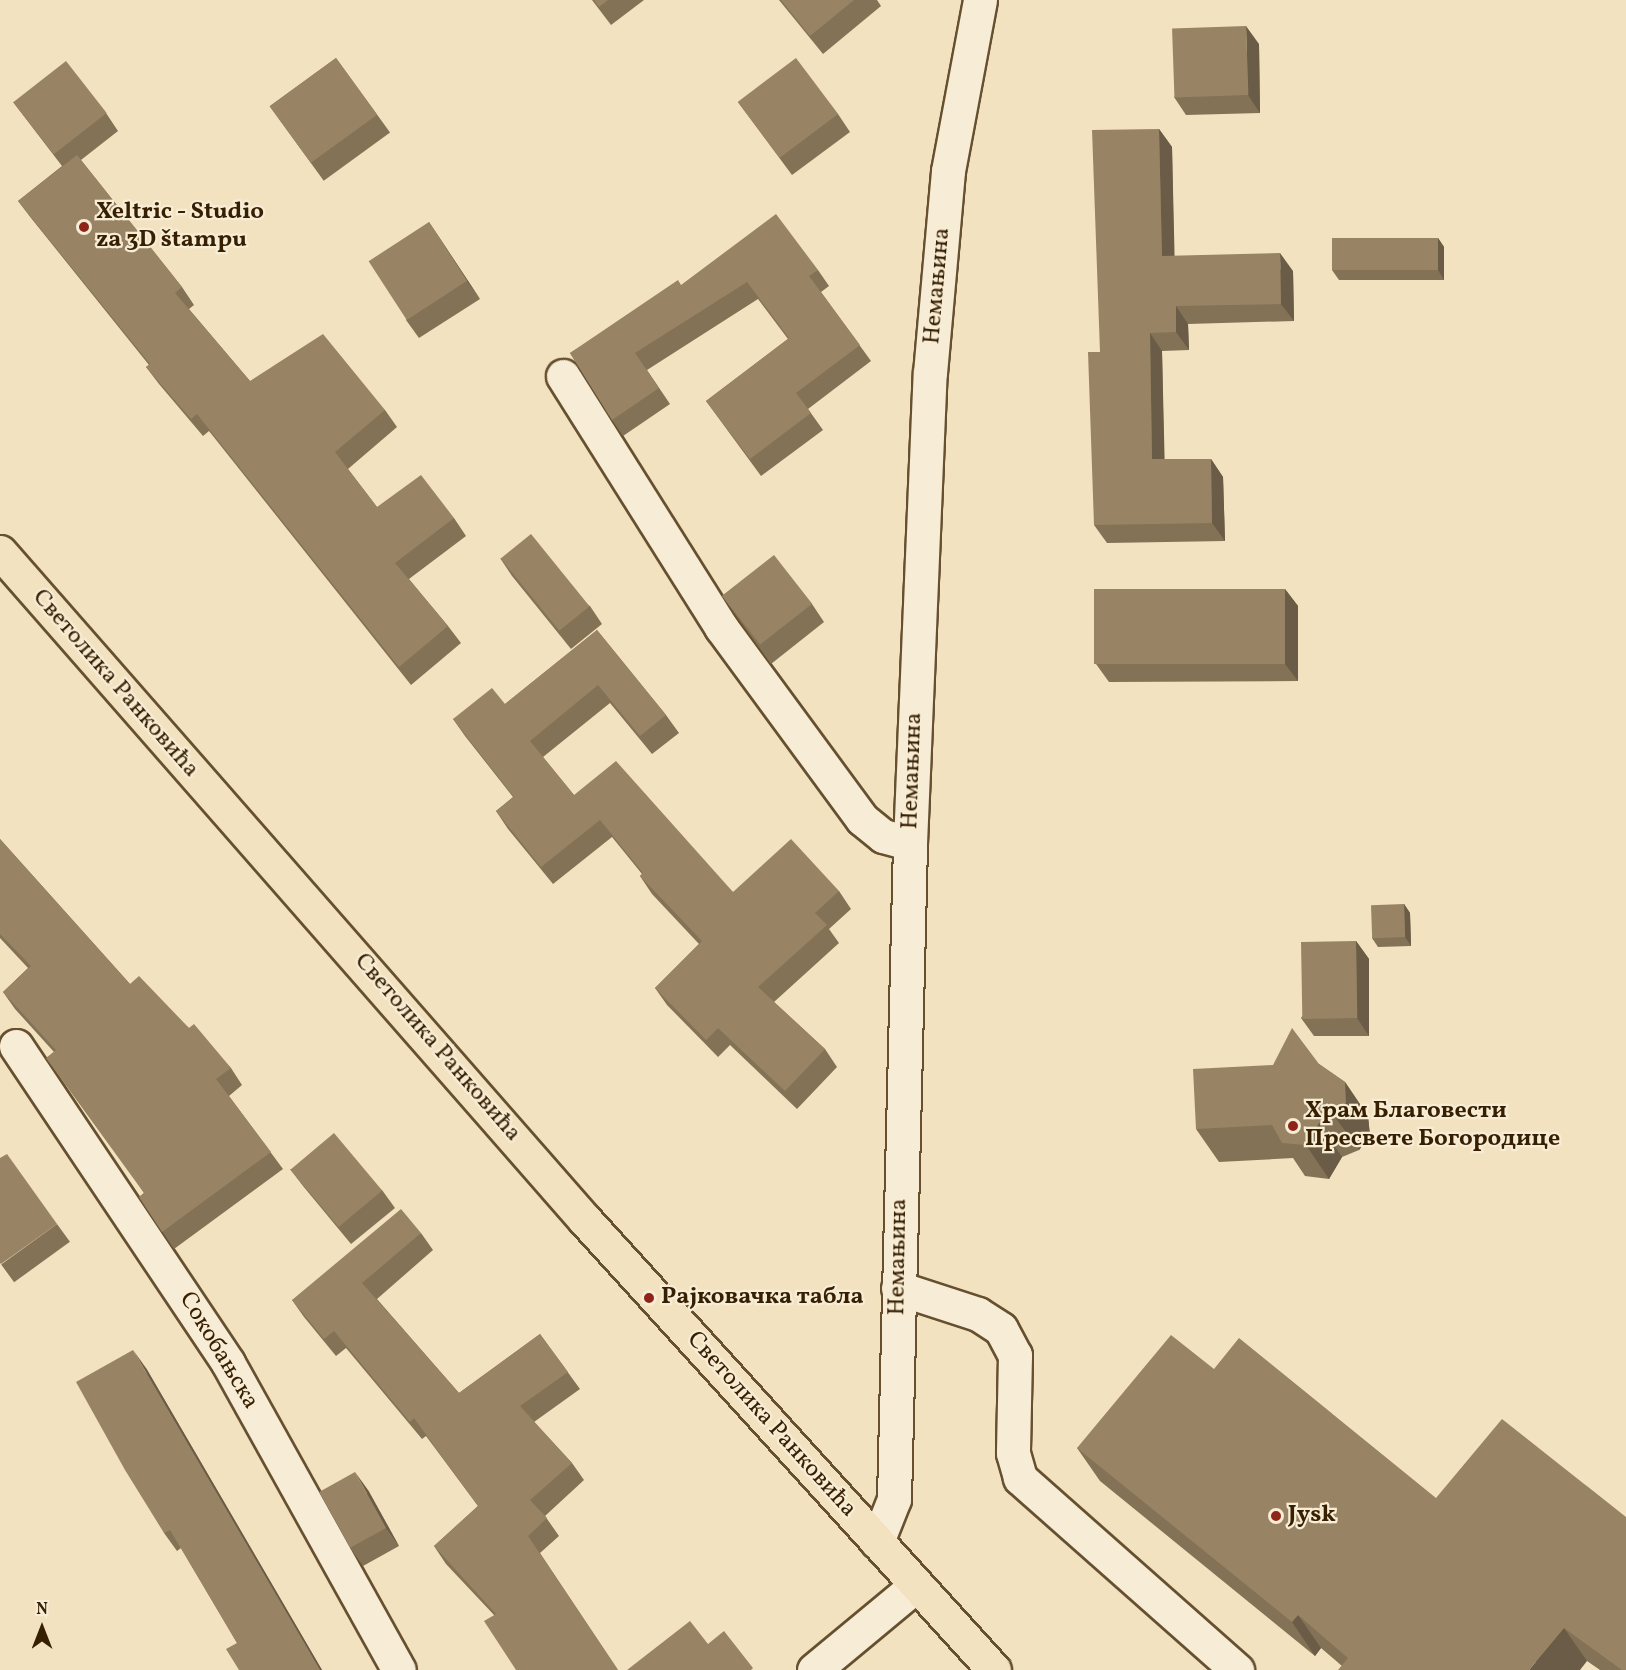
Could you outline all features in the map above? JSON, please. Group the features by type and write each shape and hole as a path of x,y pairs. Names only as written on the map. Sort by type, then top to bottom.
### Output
{"main road":[{"name":"Светолика Ранковића","path":"0,552 585,1220 915,1586 994,1670"}],"street":[{"name":"Немањина","path":"877,1542 894,1499 910,843 930,373 948,171 980,0"},
{"path":"563,376 720,627 862,819 883,836 910,843"},
{"name":"Сокобањска","path":"16,1046 228,1363 399,1670"},
{"path":"898,1287 978,1314 1001,1329 1015,1355 1013,1453 1020,1478 1237,1670"},
{"path":"814,1670 915,1586"}],"building":[{"path":"594,0 608,0 599,7"},
{"path":"781,0 854,0 810,36"},
{"path":"1246,26 1248,95 1174,98 1172,29"},
{"path":"336,58 377,115 311,163 270,106"},
{"path":"796,58 838,114 780,158 738,102"},
{"path":"66,61 107,113 54,154 13,102"},
{"path":"1159,129 1162,256 1280,253 1281,304 1176,306 1176,332 1150,333 1152,459 1211,459 1212,523 1094,525 1088,352 1100,352 1092,130"},
{"path":"77,155 182,287 175,293 250,381 323,334 385,410 335,452 377,507 421,475 454,518 395,563 448,626 399,667 197,414 191,419 146,367 150,364 18,201"},
{"path":"776,214 818,270 809,276 860,345 796,393 811,413 750,459 706,401 789,338 747,282 635,353 659,388 612,420 570,353 678,280 681,285"},
{"path":"429,222 467,281 407,320 369,261"},
{"path":"1332,238 1438,238 1438,270 1332,270"},
{"path":"531,534 590,606 559,631 501,559"},
{"path":"774,555 812,604 760,644 722,596"},
{"path":"1094,589 1285,589 1285,664 1094,664"},
{"path":"597,630 666,715 640,736 598,685 530,741 574,795 616,761 733,892 791,839 839,891 815,913 827,925 758,987 825,1049 785,1091 718,1028 706,1040 655,988 702,941 640,876 643,873 600,820 541,867 496,811 514,797 453,719 492,688 505,704"},
{"path":"0,839 130,984 139,976 189,1028 194,1024 231,1068 216,1079 271,1152 162,1232 139,1197 144,1193 46,1058 56,1050 3,992 31,966 0,934"},
{"path":"1404,904 1405,937 1372,938 1371,905"},
{"path":"1356,941 1357,1018 1302,1019 1301,942"},
{"path":"1292,1028 1319,1064 1345,1082 1346,1103 1335,1117 1319,1123 1306,1145 1282,1143 1272,1125 1196,1129 1193,1069 1273,1065"},
{"path":"334,1133 382,1190 339,1227 290,1170"},
{"path":"7,1154 57,1224 1,1264 0,1158"},
{"path":"401,1209 421,1233 362,1283 459,1393 540,1334 568,1372 520,1406 572,1463 530,1500 547,1518 528,1536 618,1670 516,1670 484,1621 496,1614 434,1546 478,1506 414,1418 410,1422 334,1331 324,1339 292,1300"},
{"path":"1171,1335 1214,1369 1239,1338 1436,1498 1502,1419 1626,1517 1626,1670 1622,1670 1564,1628 1529,1670 1338,1670 1348,1658 1298,1615 1292,1622 1077,1448"},
{"path":"133,1350 320,1670 239,1670 226,1649 237,1643 170,1530 164,1533 125,1470 76,1382"},
{"path":"355,1472 386,1528 350,1548 319,1492"},
{"path":"690,1621 708,1644 724,1631 753,1668 751,1670 627,1670"}],"place":[{"name":"Xeltric - Studio za 3D štampu","path":"84,227"},
{"name":"Храм Благовести Пресвете Богородице","path":"1293,1126"},
{"name":"Рајковачка табла","path":"649,1298"},
{"name":"Jysk","path":"1276,1516"}]}
